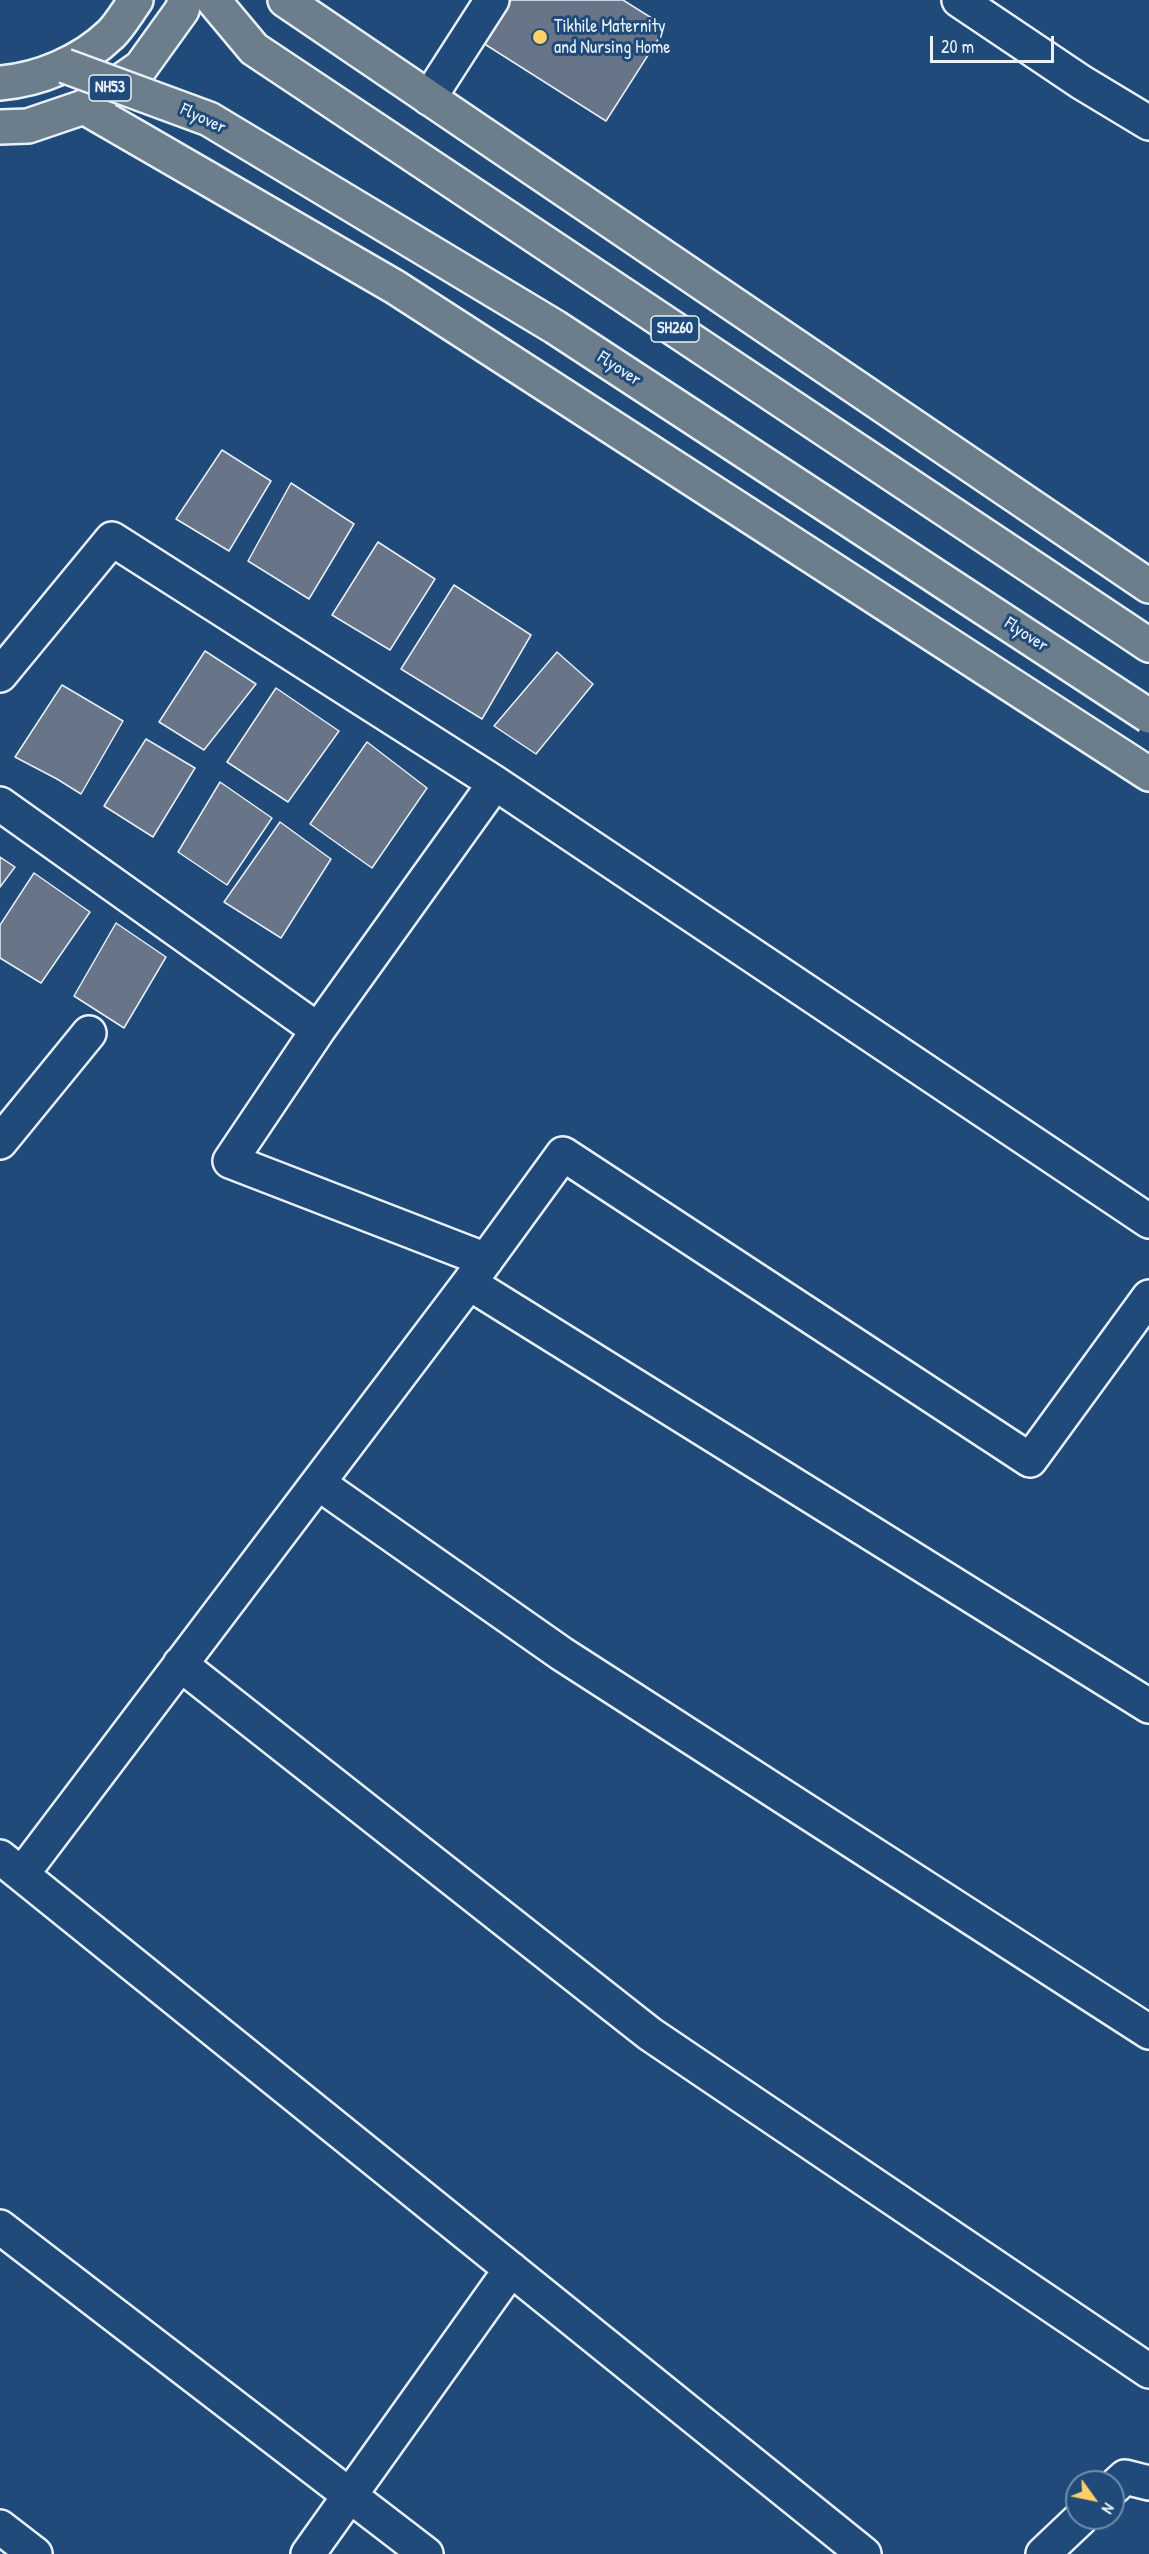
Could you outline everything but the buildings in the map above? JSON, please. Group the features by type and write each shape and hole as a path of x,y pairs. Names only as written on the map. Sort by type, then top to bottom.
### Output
{"main road":[{"name":"NH53","path":"0,83 22,81 65,66 111,34 136,0"},
{"name":"NH53","path":"0,127 28,126 84,106 141,67 182,10 185,0"},
{"name":"SH260","path":"213,0 254,49 1149,645"},
{"path":"285,0 1149,586"},
{"name":"Flyover","path":"65,66 209,119 230,131 555,327 1149,716"},
{"path":"84,106 395,287 1149,774"}],"street":[{"path":"429,98 492,0"},
{"path":"959,0 1081,82 1149,123"},
{"path":"0,675 112,539 495,783 1149,1221"},
{"path":"495,783 318,1029 230,1161 477,1271 1149,1706"},
{"path":"0,804 318,1029"},
{"path":"0,1142 89,1033"},
{"path":"864,2554 11,1866 180,1664 563,1154 1030,1460 1149,1297"},
{"path":"318,1483 562,1654 1149,2032"},
{"path":"180,1664 650,2034 1149,2371"},
{"path":"0,2228 351,2494 426,2554"},
{"path":"308,2554 511,2269"},
{"path":"1125,2477 1149,2483"},
{"path":"0,2527 35,2554"},
{"path":"1043,2554 1068,2530"}],"place":[{"name":"Tikhile Maternity and Nursing Home","path":"540,37"}]}
